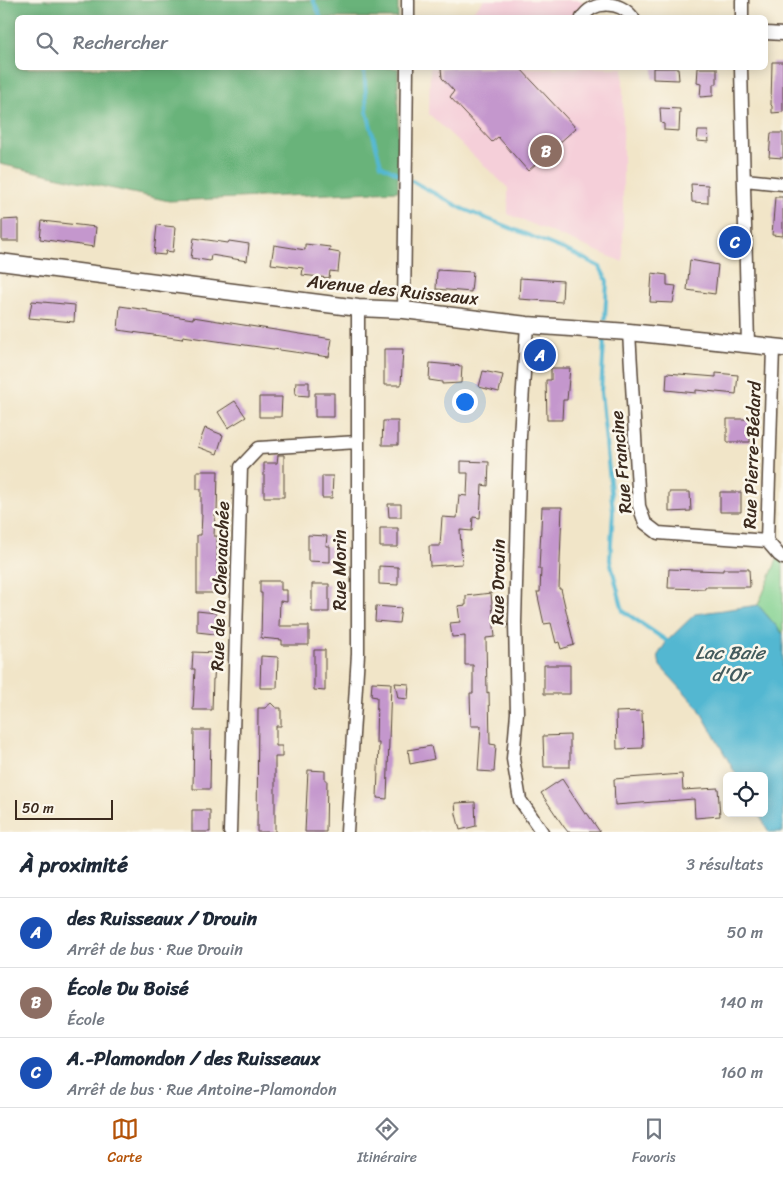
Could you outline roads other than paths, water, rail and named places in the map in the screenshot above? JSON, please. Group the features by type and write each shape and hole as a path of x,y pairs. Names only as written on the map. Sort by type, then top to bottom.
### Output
{"street":[{"path":"408,0 408,15"},
{"path":"742,0 742,15"},
{"path":"584,15 596,3 605,1 622,5 630,15"},
{"path":"768,34 783,34"},
{"path":"404,310 407,70"},
{"path":"741,70 748,344"},
{"path":"745,180 783,184"},
{"name":"Avenue des Ruisseaux","path":"0,262 358,308 404,310 527,325 629,332 778,348"},
{"name":"Rue Morin","path":"347,832 358,654 358,308"},
{"name":"Rue Drouin","path":"527,325 520,436 514,622 517,713 513,759 520,800 542,832"},
{"name":"Rue Francine","path":"629,332 639,506 645,523 658,533 767,541"},
{"name":"Rue Pierre-Bédard","path":"778,348 767,541 783,558"},
{"name":"Rue de la Chevauchée","path":"230,832 241,467 259,448 358,442"}],"water":[{"name":"Lac Baie d'Or","path":"758,605 783,634 783,832 769,832 760,817 768,817 768,772 735,772 698,707 660,666 658,655 667,641 695,614"}],"waterway":[{"path":"313,0 320,15"},
{"path":"364,70 367,112 381,165 399,174"},
{"path":"412,181 463,209 575,254 600,267 607,281 605,319"},
{"path":"604,342 601,392 613,511 610,560 623,611 667,641"}],"place":[{"name":"École Du Boisé","path":"546,151"},
{"name":"A.-Plamondon / des Ruisseaux","path":"735,242"},
{"name":"des Ruisseaux / Drouin","path":"540,355"}]}
